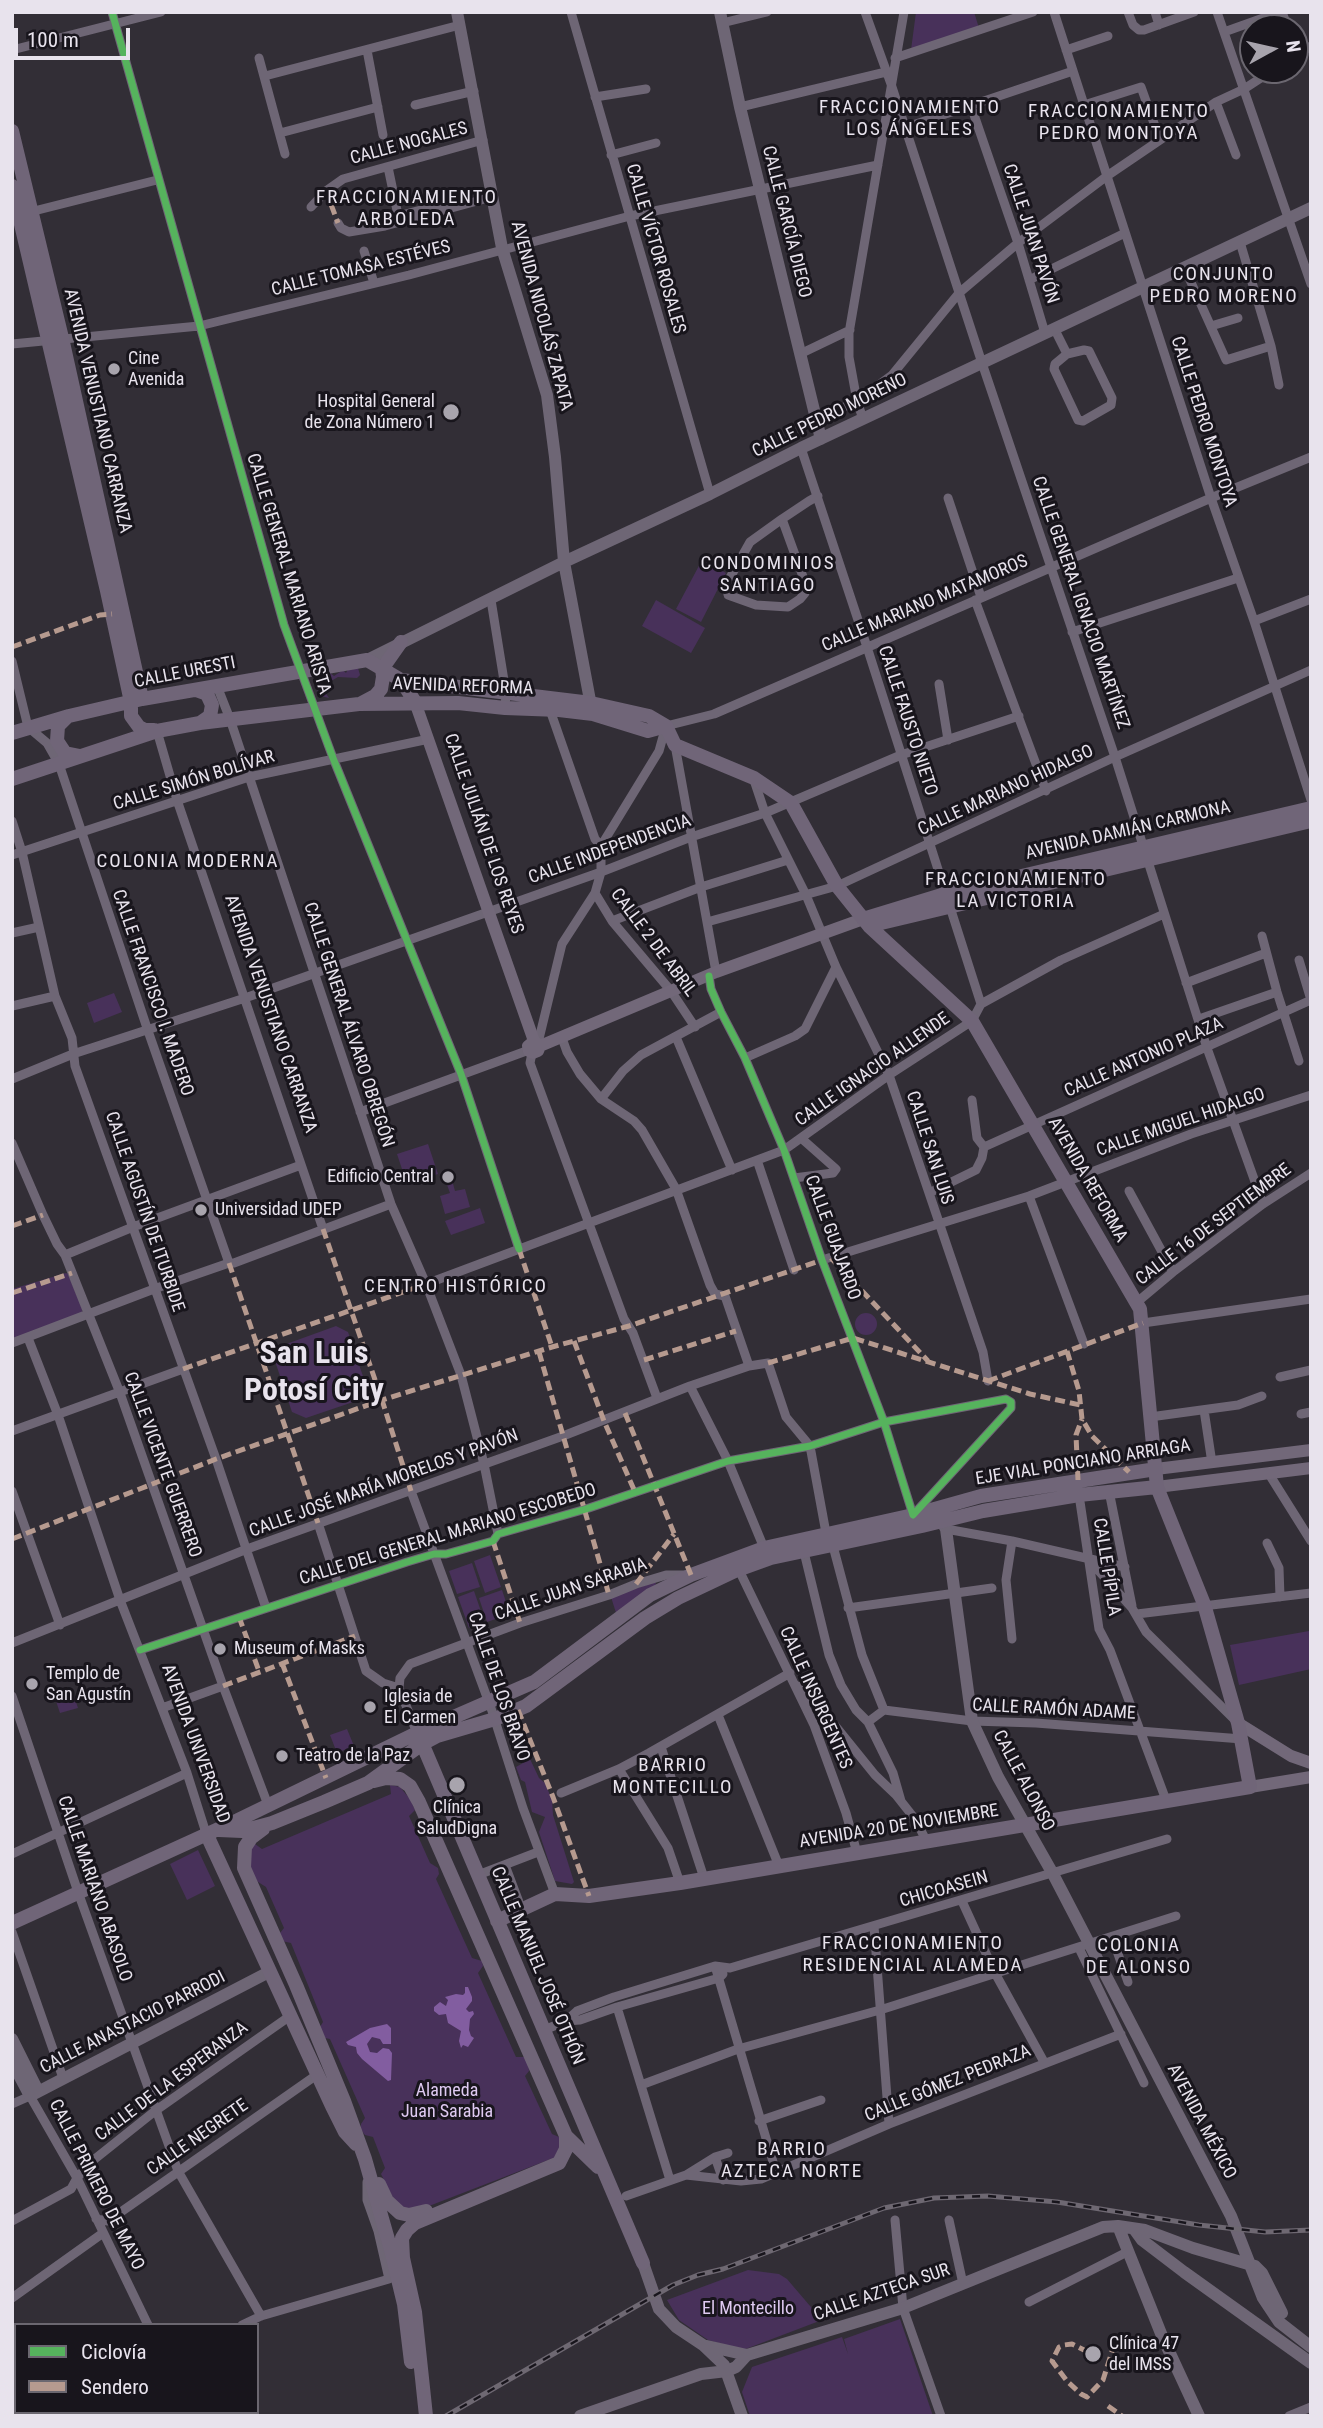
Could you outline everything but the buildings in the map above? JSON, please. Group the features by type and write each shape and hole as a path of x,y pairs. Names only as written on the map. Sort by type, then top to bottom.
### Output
{"main road":[{"name":"AVENIDA VENUSTIANO CARRANZA","path":"12,131 20,213"},
{"name":"AVENIDA VENUSTIANO CARRANZA","path":"12,186 55,340 136,701 131,716 134,722 145,730 156,731"},
{"path":"359,704 381,690 382,668 401,642"},
{"name":"CALLE URESTI","path":"12,733 69,716 136,701 367,660"},
{"name":"CALLE JULIÁN DE LOS REYES","path":"367,660 401,680 415,702 534,1046"},
{"name":"AVENIDA REFORMA","path":"401,680 554,710 592,708"},
{"path":"196,690 207,694 212,705 210,716 200,723"},
{"name":"AVENIDA REFORMA","path":"12,779 156,731 230,719 359,704 505,701 649,716 666,726"},
{"path":"69,716 58,726 57,741 65,753 80,756"},
{"path":"666,726 675,745"},
{"name":"AVENIDA REFORMA","path":"675,745 754,778 791,803 837,886 866,922 972,1021 1140,1309 1157,1487 1204,1604 1238,1723 1250,1787"},
{"name":"AVENIDA DAMIÁN CARMONA","path":"534,1046 562,1038 713,974 829,932 851,930 866,922 947,900 1146,853 1311,808"},
{"name":"AVENIDA DAMIÁN CARMONA","path":"1146,853 1311,821"},
{"name":"EJE VIAL PONCIANO ARRIAGA","path":"419,1738 534,1682 650,1595 691,1575 804,1552 830,1540 981,1496 1156,1469 1311,1450"},
{"name":"EJE VIAL PONCIANO ARRIAGA","path":"419,1738 437,1736 495,1719 526,1706 645,1618 764,1548 944,1526 983,1511 1079,1495 1311,1468"},
{"path":"1238,1723 1291,1756 1309,1763"},
{"path":"12,1923 419,1738"},
{"path":"388,1769 419,1738"},
{"name":"CALLE MANUEL JOSÉ OTHÓN","path":"419,1738 643,2263"},
{"path":"368,1783 407,1759 421,1760 442,1805 452,1815"},
{"name":"AVENIDA 20 DE NOVIEMBRE","path":"497,1921 555,1894 589,1896 680,1883 1311,1777"},
{"path":"211,1832 242,1831 272,1823 386,1778 400,1779 410,1786 566,2136 597,2166 607,2180"},
{"name":"AVENIDA UNIVERSIDAD","path":"272,1823 251,1838 245,1847 244,1868 296,1985 364,2157 410,2314 418,2416"},
{"name":"AVENIDA UNIVERSIDAD","path":"211,1832 241,1911 317,2074 345,2132 364,2157"},
{"path":"241,1911 252,1920 270,1954 296,1985"},
{"path":"544,2030 538,2043 556,2113"},
{"path":"364,2157 387,2201 400,2213 409,2215 462,2198 475,2198 559,2163 566,2149 566,2136"},
{"name":"AVENIDA UNIVERSIDAD","path":"426,2416 410,2314 402,2238 415,2222 475,2198"}],"street":[{"name":"CALLE GENERAL MARIANO ARISTA","path":"112,12 157,180 299,671 461,1074 519,1249"},
{"path":"12,50 161,12"},
{"name":"CALLE VÍCTOR ROSALES","path":"571,12 710,494"},
{"path":"721,17 767,12"},
{"name":"CALLE GENERAL IGNACIO MARTÍNEZ","path":"865,12 1052,566 1207,1048 1263,1204"},
{"path":"863,419 849,357 850,330 904,12"},
{"path":"895,58 1033,12"},
{"name":"CALLE PEDRO MONTOYA","path":"1054,12 1311,800"},
{"path":"1128,12 1133,25 1139,30 1194,12"},
{"path":"1155,12 1159,25"},
{"path":"1217,12 1311,284"},
{"path":"1224,32 1281,12"},
{"name":"CALLE GARCÍA DIEGO","path":"721,17 740,107 821,439"},
{"path":"265,76 367,50 459,19"},
{"name":"AVENIDA NICOLÁS ZAPATA","path":"459,19 502,248 547,396 564,562 592,708"},
{"path":"1066,50 1108,36"},
{"path":"367,50 383,135"},
{"path":"259,58 285,153"},
{"path":"904,128 1073,71"},
{"path":"740,107 886,72"},
{"path":"816,420 857,401 892,375 959,293 1018,243 1107,176 1216,102 1252,84"},
{"path":"1084,105 1141,87 1160,140"},
{"path":"595,97 646,89"},
{"path":"415,105 474,91"},
{"path":"1216,102 1236,155"},
{"name":"CALLE JUAN PAVÓN","path":"971,106 1029,280 1049,331 1067,354"},
{"path":"280,133 378,107"},
{"name":"CALLE NOGALES","path":"311,207 342,179 483,140"},
{"path":"611,155 656,143"},
{"name":"CALLE TOMASA ESTÉVES","path":"12,344 199,326 374,284 630,216 878,165"},
{"path":"388,167 399,219"},
{"path":"20,213 157,180"},
{"path":"338,223 349,232 492,193"},
{"name":"CALLE PEDRO MORENO","path":"367,660 801,448 1311,208"},
{"path":"1029,280 1125,233"},
{"path":"1240,242 1271,346 1279,386"},
{"path":"364,251 374,284"},
{"path":"1185,269 1226,360 1271,346"},
{"path":"1211,326 1238,318"},
{"path":"800,354 850,330"},
{"path":"1084,349 1090,351 1112,398 1111,405 1083,421 1078,421 1054,369 1055,364 1067,354 1084,349"},
{"name":"CALLE FAUSTO NIETO","path":"801,448 981,1004"},
{"name":"CALLE MARIANO MATAMOROS","path":"666,726 714,713 1311,457"},
{"path":"782,519 806,585 805,593 788,607 756,605 728,595 727,583 750,541 782,519 818,496"},
{"path":"948,498 978,598 1046,791"},
{"path":"1072,632 1238,578"},
{"path":"1254,621 1311,599"},
{"path":"491,600 505,701"},
{"path":"12,661 27,727"},
{"name":"CALLE MARIANO HIDALGO","path":"707,922 837,886 1115,757 1311,670"},
{"path":"939,684 948,740"},
{"name":"CALLE GENERAL ÁLVARO OBREGÓN","path":"216,686 230,719 391,1204 461,1375 484,1464 498,1534"},
{"path":"554,710 595,839 601,846 659,751 666,726"},
{"name":"CALLE INDEPENDENCIA","path":"12,1079 147,1028 245,998 601,872 691,837 765,813 901,755 1019,716"},
{"name":"CALLE FRANCISCO I. MADERO","path":"27,727 47,743 59,764 229,1263"},
{"name":"AVENIDA VENUSTIANO CARRANZA","path":"156,731 323,1229"},
{"name":"CALLE SIMÓN BOLÍVAR","path":"12,855 249,777 429,739"},
{"name":"CALLE GUAJARDO","path":"675,745 707,922 713,974 711,989 745,1058 784,1150 822,1260 884,1422 914,1516"},
{"name":"CALLE SAN LUIS","path":"754,778 765,813 806,895 829,932 836,967 889,1075 983,1352 988,1381"},
{"name":"CALLE AGUSTÍN DE ITURBIDE","path":"12,821 22,852 55,996 72,1038 75,1066 266,1608"},
{"name":"CALLE 2 DE ABRIL","path":"601,846 601,872 595,893 612,921 671,991 695,1027"},
{"path":"612,921 701,887 788,860"},
{"path":"534,1046 562,944 595,893"},
{"path":"981,1004 1060,960 1164,914"},
{"path":"12,933 39,927"},
{"path":"1262,936 1299,1061"},
{"path":"1186,983 1266,953"},
{"path":"1299,960 1311,1000"},
{"path":"745,1058 805,1029 836,967"},
{"path":"1199,1019 1277,992"},
{"path":"12,1006 55,996"},
{"name":"CALLE ANTONIO PLAZA","path":"984,1147 1311,1000"},
{"name":"CALLE IGNACIO ALLENDE","path":"426,1284 784,1150 889,1075 972,1021 981,1004"},
{"path":"601,1099 623,1070 641,1055 721,1012"},
{"path":"676,1037 732,1170"},
{"path":"562,1038 566,1052 580,1074 601,1099 634,1121 676,1189 710,1286 715,1294 725,1296 749,1366"},
{"name":"AVENIDA DAMIÁN CARMONA","path":"360,1112 534,1046"},
{"name":"CALLE JULIÁN DE LOS REYES","path":"534,1046 530,1063 624,1319 633,1333 657,1398"},
{"name":"CALLE MIGUEL HIDALGO","path":"822,1260 1029,1196 1191,1134 1311,1096"},
{"path":"929,1193 976,1170 982,1158 984,1147 977,1138 972,1100"},
{"path":"794,1178 833,1173 836,1169 801,1138"},
{"name":"CALLE VICENTE GUERRERO","path":"12,1143 43,1215 65,1255 120,1393 223,1686 268,1805"},
{"path":"757,1160 794,1270"},
{"path":"65,1255 301,1165"},
{"name":"CALLE 16 DE SEPTIEMBRE","path":"1136,1303 1263,1204 1311,1172"},
{"path":"1129,1191 1173,1272"},
{"path":"1029,1196 1084,1344"},
{"path":"12,1343 391,1204"},
{"path":"1143,1323 1310,1299 1311,1311"},
{"name":"AVENIDA UNIVERSIDAD","path":"28,1338 58,1415 120,1600 211,1832"},
{"name":"CALLE JOSÉ MARÍA MORELOS Y PAVÓN","path":"12,1643 247,1549 749,1366 768,1363 786,1417 810,1446"},
{"path":"12,1431 183,1369"},
{"path":"1280,1377 1311,1370"},
{"path":"690,1386 728,1461 764,1548"},
{"path":"1150,1417 1238,1405 1262,1396"},
{"name":"CALLE DEL GENERAL MARIANO ESCOBEDO","path":"140,1650 434,1554 446,1554 493,1541 498,1534 586,1509 728,1461 810,1446 884,1422 1006,1399 1011,1402 1012,1408 914,1516"},
{"path":"1204,1410 1212,1463"},
{"path":"810,1446 848,1608 862,1655 884,1710 868,1722"},
{"path":"1269,1474 1311,1541"},
{"path":"12,1491 60,1625"},
{"name":"CALLE DE LOS BRAVO","path":"411,1491 495,1719 538,1852 555,1894"},
{"path":"1109,1491 1135,1611"},
{"name":"CALLE PÍPILA","path":"1079,1495 1099,1629 1110,1650 1166,1800"},
{"path":"318,1523 366,1671 383,1683 399,1688"},
{"path":"944,1526 1125,1567"},
{"name":"CALLE ALONSO","path":"944,1526 972,1721 998,1777 1054,1874 1144,2083"},
{"path":"1012,1541 1006,1580 1012,1639"},
{"path":"1267,1542 1279,1568 1280,1597"},
{"path":"804,1552 829,1655 841,1685 856,1710 868,1722 893,1773 901,1801"},
{"path":"1088,1559 1135,1611 1146,1632 1238,1723"},
{"name":"CALLE INSURGENTES","path":"736,1565 814,1725 846,1813 857,1853"},
{"name":"CALLE JUAN SARABIA","path":"399,1688 400,1678 410,1664 636,1584 666,1575 691,1575"},
{"path":"848,1608 992,1588"},
{"path":"1135,1611 1311,1592"},
{"path":"561,1793 619,1769 791,1676 901,1801 915,1819 927,1842"},
{"path":"162,1708 223,1686"},
{"name":"CALLE MANUEL JOSÉ OTHÓN","path":"399,1688 419,1738"},
{"name":"CALLE MARIANO ABASOLO","path":"12,1696 78,1892 178,2171 261,2316"},
{"name":"CALLE RAMÓN ADAME","path":"884,1710 972,1721 1139,1730 1242,1739"},
{"path":"718,1715 779,1866"},
{"path":"661,1747 704,1878"},
{"path":"619,1769 668,1848 680,1883"},
{"path":"12,1854 187,1773"},
{"name":"CHICOASEIN","path":"566,2021 577,2011 614,1997 715,1966 730,1968 1167,1839"},
{"path":"478,1875 538,1852"},
{"path":"505,1865 522,1910"},
{"path":"962,1901 995,1973 1044,2062"},
{"path":"641,2085 738,2049 880,2010 1176,1916"},
{"path":"874,1926 889,2124"},
{"path":"12,1932 63,2078"},
{"path":"1112,1937 1128,1982"},
{"name":"CALLE ALONSO","path":"1084,1946 1117,1998"},
{"path":"715,1966 776,2172"},
{"name":"CHICOASEIN","path":"544,2030 566,2021 580,2020 719,1978 730,1968"},
{"name":"CALLE ANASTACIO PARRODI","path":"12,2104 269,1972"},
{"name":"AVENIDA MÉXICO","path":"1117,1998 1231,2216 1263,2298 1279,2322 1311,2347"},
{"path":"617,2007 670,2180"},
{"name":"CALLE DE LA ESPERANZA","path":"12,2221 71,2189 91,2162 155,2111 290,2015"},
{"name":"CALLE GÓMEZ PEDRAZA","path":"626,2196 686,2175 723,2180 752,2180 1044,2062 1121,2034"},
{"name":"CALLE PRIMERO DE MAYO","path":"12,2039 34,2093 147,2323"},
{"name":"CALLE PRIMERO DE MAYO","path":"12,2062 34,2093"},
{"name":"CALLE NEGRETE","path":"96,2219 108,2221 317,2074"},
{"path":"760,2121 821,2100"},
{"path":"686,2175 715,2157 728,2153"},
{"path":"246,2323 261,2316 389,2279 368,2200 364,2157"},
{"path":"715,2157 723,2180"},
{"path":"895,2220 903,2308 941,2416"},
{"path":"949,2220 963,2284"},
{"path":"1199,2416 1162,2336 1118,2226 1145,2230 1259,2269 1277,2306 1287,2319 1311,2339"},
{"name":"CALLE AZTECA SUR","path":"727,2371 736,2367 747,2355 903,2308 1103,2227 1118,2226"},
{"path":"1134,2229 1142,2240 1184,2272 1311,2362"},
{"path":"12,2298 103,2233"},
{"path":"1184,2272 1181,2260 1185,2252 1193,2248"},
{"path":"1029,2302 1127,2252"},
{"name":"CALLE MANUEL JOSÉ OTHÓN","path":"643,2263 659,2309 676,2328 703,2345 724,2365 742,2416"},
{"path":"703,2345 747,2355"},
{"path":"701,2374 707,2362 707,2351 703,2345"},
{"path":"580,2416 701,2374 727,2371"},
{"path":"1289,2416 1311,2407"}],"green space":[{"path":"916,12 974,12 979,28 911,50"},
{"path":"702,560 726,573 701,622 676,609"},
{"path":"656,600 705,628 691,653 642,626"},
{"path":"358,668 360,675 357,678 338,677 326,684 325,692 329,698 318,692 315,683 318,676 329,672 334,676 343,670 346,673 348,669"},
{"path":"114,993 122,1012 94,1023 87,1003"},
{"path":"428,1144 438,1174 407,1184 397,1154"},
{"path":"452,1180 455,1191 465,1189 470,1207 445,1214 440,1196 450,1193 446,1182"},
{"path":"480,1208 485,1223 451,1235 445,1221"},
{"path":"66,1273 82,1313 12,1340 12,1289"},
{"path":"862,1313 870,1313 877,1320 877,1328 870,1335 862,1335 855,1328 855,1320"},
{"path":"336,1326 348,1332 367,1388 362,1399 306,1418 292,1412 273,1355 278,1347"},
{"path":"490,1555 501,1587 485,1593 474,1561"},
{"path":"472,1563 480,1587 457,1594 449,1571"},
{"path":"655,1582 656,1584 617,1616 611,1597"},
{"path":"502,1590 510,1614 487,1622 479,1598"},
{"path":"474,1591 485,1623 469,1628 458,1597"},
{"path":"1309,1631 1311,1669 1239,1685 1230,1645"},
{"path":"72,1690 78,1708 60,1713 54,1695"},
{"path":"347,1729 354,1746 337,1753 330,1735"},
{"path":"530,1759 552,1800 553,1815 574,1882 572,1884 555,1881 539,1832 545,1817 532,1812 525,1782 521,1780 516,1767"},
{"name":"Alameda Juan Sarabia","path":"390,1785 400,1787 410,1799 415,1810 409,1816 430,1863 438,1868 436,1879 472,1958 482,1961 483,1966 478,1973 516,2057 524,2057 528,2061 529,2071 525,2076 552,2134 559,2137 562,2144 556,2157 416,2211 402,2207 394,2200 381,2174 385,2168 373,2137 365,2135 361,2130 365,2118 330,2039 325,2038 320,2027 323,2022 291,1943 282,1941 280,1933 284,1928 266,1887 255,1880 247,1864 247,1849 255,1844 262,1849 391,1794"},
{"path":"198,1850 215,1886 187,1900 170,1864"},
{"name":"El Montecillo","path":"748,2270 779,2274 787,2279 822,2320 743,2350 708,2340 679,2320 667,2300"},
{"path":"900,2319 933,2416 750,2416 742,2392 752,2367 842,2337 848,2354 844,2339"}],"shaded area":[{"path":"465,1987 468,1987 472,1997 466,2009 474,2014 470,2019 469,2030 474,2038 468,2047 463,2045 461,2048 461,2031 448,2023 446,2014 439,2015 434,2011 434,2007 440,2002 446,2006 448,2000 445,1997 463,1995"},
{"path":"387,2024 391,2028 391,2044 383,2044 380,2039 372,2037 367,2044 370,2052 377,2053 383,2048 392,2053 391,2080 388,2081 362,2059 356,2047 346,2042 370,2028"}],"railway":[{"path":"446,2416 673,2285 723,2269 884,2208 934,2198 988,2196 1057,2202 1199,2225 1265,2232 1311,2230"}],"marked path":[{"path":"326,191 338,223"},
{"path":"12,647 100,615 112,614"},
{"path":"12,1226 43,1215"},
{"path":"323,1229 411,1491"},
{"path":"519,1249 552,1347"},
{"path":"831,1258 928,1361"},
{"path":"12,1539 216,1459 382,1400 629,1326 822,1260"},
{"path":"229,1263 318,1523"},
{"path":"12,1293 72,1273"},
{"path":"183,1369 426,1284"},
{"path":"988,1381 1143,1323"},
{"path":"644,1360 736,1331"},
{"path":"768,1363 853,1338 1030,1394 1080,1405"},
{"path":"574,1341 604,1421 635,1492"},
{"path":"1067,1351 1079,1391 1082,1419 1092,1436 1129,1472"},
{"path":"539,1352 609,1595"},
{"path":"625,1413 691,1575"},
{"path":"1078,1480 1076,1435 1082,1419"},
{"path":"636,1584 674,1534"},
{"path":"493,1541 520,1623"},
{"path":"239,1617 259,1671"},
{"path":"223,1686 355,1636"},
{"path":"282,1663 326,1778"},
{"path":"518,1710 589,1896"},
{"path":"1088,2352 1072,2344 1064,2345 1059,2347 1052,2361 1067,2381 1087,2397 1103,2380 1115,2342"},
{"path":"1108,2406 1122,2416"}],"cycle path":[{"path":"112,12 284,625 333,758 461,1074 519,1249"},
{"path":"140,1650 407,1562 493,1541 498,1534 586,1509 728,1461 810,1446 884,1422 1006,1399 1011,1402 1011,1408 913,1515 884,1422 822,1260 784,1150 745,1058 711,989 709,976"}],"place":[{"name":"Cine Avenida","path":"114,369"},
{"name":"Hospital General de Zona Número 1","path":"451,412"},
{"name":"Edificio Central","path":"448,1177"},
{"name":"Universidad UDEP","path":"201,1210"},
{"name":"Museum of Masks","path":"220,1649"},
{"name":"Templo de San Agustín","path":"32,1684"},
{"name":"Iglesia de El Carmen","path":"370,1707"},
{"name":"Teatro de la Paz","path":"282,1756"},
{"name":"Clínica SaludDigna","path":"457,1785"},
{"name":"Clínica 47 del IMSS","path":"1093,2354"}],"district":[{"name":"FRACCIONAMIENTO LOS ÁNGELES","path":"910,119"},
{"name":"FRACCIONAMIENTO PEDRO MONTOYA","path":"1119,123"},
{"name":"FRACCIONAMIENTO ARBOLEDA","path":"407,209"},
{"name":"CONJUNTO PEDRO MORENO","path":"1224,286"},
{"name":"CONDOMINIOS SANTIAGO","path":"768,575"},
{"name":"COLONIA MODERNA","path":"188,862"},
{"name":"FRACCIONAMIENTO LA VICTORIA","path":"1016,891"},
{"name":"CENTRO HISTÓRICO","path":"456,1287"},
{"name":"San Luis Potosí City","path":"314,1374"},
{"name":"BARRIO MONTECILLO","path":"673,1777"},
{"name":"FRACCIONAMIENTO RESIDENCIAL ALAMEDA","path":"913,1955"},
{"name":"COLONIA DE ALONSO","path":"1139,1957"},
{"name":"BARRIO AZTECA NORTE","path":"792,2161"}]}
